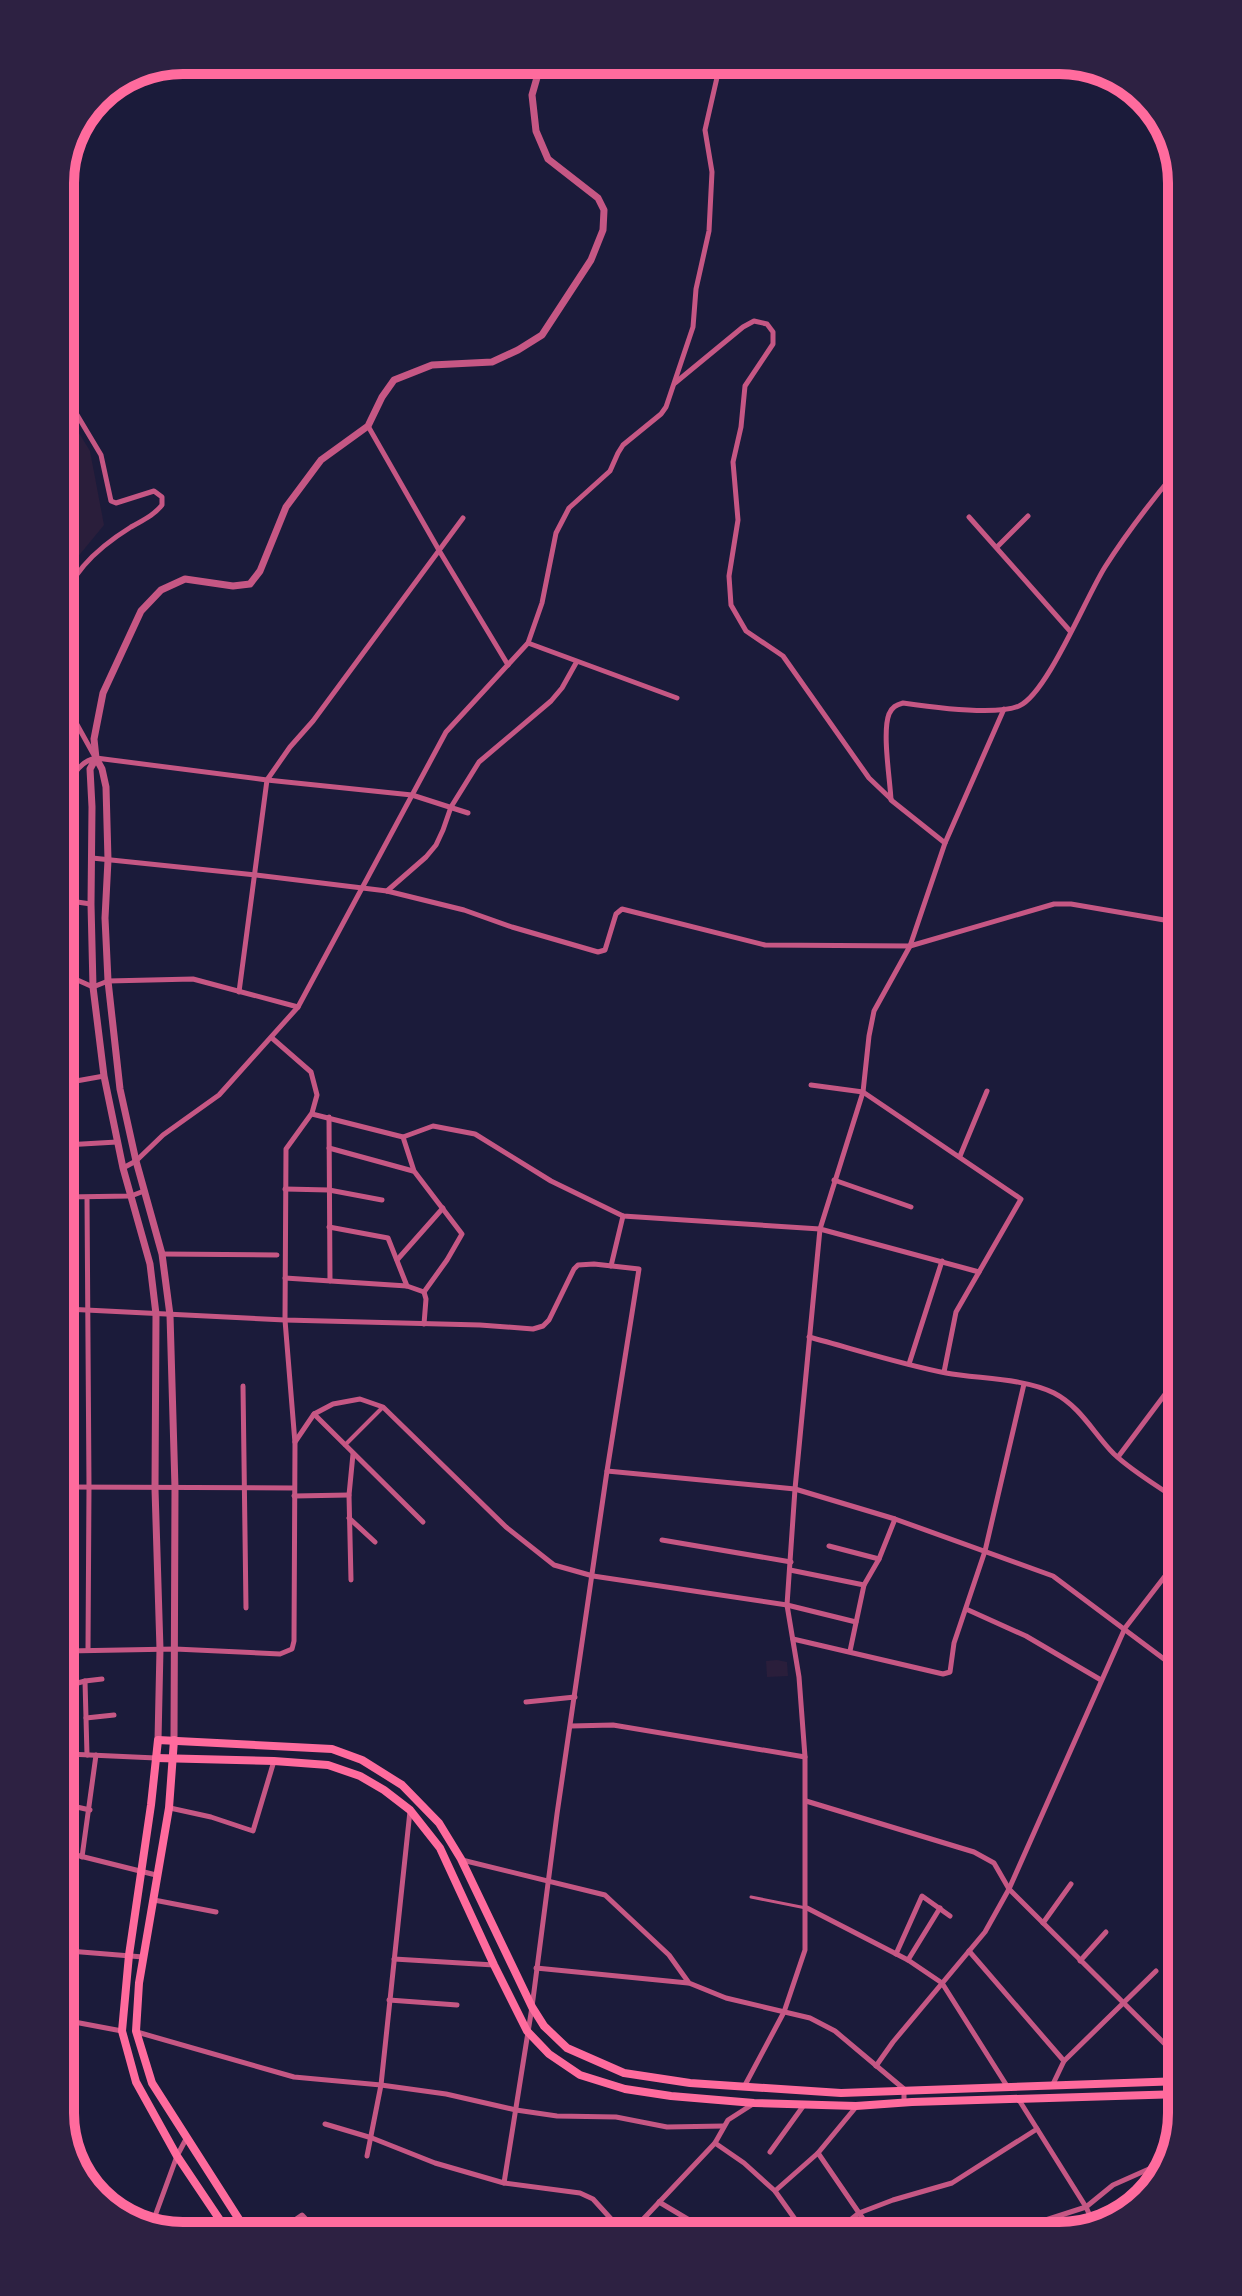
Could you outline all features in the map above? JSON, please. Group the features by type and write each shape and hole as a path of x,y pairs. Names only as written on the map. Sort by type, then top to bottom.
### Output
{"main road":[{"path":"221,2222 177,2156 136,2082 122,2031 158,1740 332,1749 362,1760 402,1785 439,1823 461,1859 544,2026 567,2048 624,2073 743,2088 841,2093 1168,2081"},
{"path":"174,1740 169,1808 143,1957 136,2031 152,2083 240,2222"},
{"path":"156,1758 328,1765 360,1776 384,1790 410,1810 440,1848 527,2031 549,2054 580,2075 625,2089 671,2096 805,2105 856,2106 1168,2094"}],"street":[{"path":"158,1740 160,1649 155,1489 156,1314 150,1264 123,1168 104,1076 93,987 90,769 96,758 94,739 103,693 141,611 161,590 185,579 233,586 250,584 260,571 286,507 321,460 368,426 394,380 432,365 492,362 542,335 591,260 603,230 604,210 598,198 548,159 536,131 532,95 538,74"},
{"path":"123,1168 219,1095 298,1007 446,732 528,643 542,603 556,533 569,508 610,471 623,445 661,414 675,383 693,327 696,289 709,231 712,172 705,130 718,74"},
{"path":"675,383 754,321 767,324 773,332 773,344 745,386 741,427 733,462 738,520 729,576 731,605 746,631 783,656 869,778 891,800 945,843"},
{"path":"74,410 101,455 111,501 116,503 154,491 162,497 162,505 153,515 112,540 80,568 74,580"},
{"path":"368,426 508,665"},
{"path":"891,800 886,726 890,711 897,704 1004,709 1026,702 1052,670 1103,569 1142,512 1168,481"},
{"path":"997,547 1028,516"},
{"path":"969,517 1070,631"},
{"path":"239,992 267,780 463,518"},
{"path":"528,643 677,698"},
{"path":"387,891 436,845 451,807 479,762 551,701 576,663"},
{"path":"743,2088 784,2012 805,1950 805,1757 799,1677 787,1605 820,1229 863,1092 874,1011 910,946 945,843 1004,709"},
{"path":"74,712 75,721 102,769 106,787 108,860 105,918 108,981 120,1089 162,1254 170,1315 175,1488 174,1740"},
{"path":"74,773 85,761 96,758 412,795 468,813"},
{"path":"92,858 387,891 464,910 602,952 616,914 622,909 765,945 910,946 1054,904 1071,904 1168,921"},
{"path":"74,900 91,904"},
{"path":"74,978 93,987 108,981 193,979 298,1007"},
{"path":"74,1651 175,1649 280,1654 292,1649 295,1443 285,1320 286,1149 312,1113 317,1095 311,1072 272,1038"},
{"path":"74,1081 104,1076"},
{"path":"811,1085 863,1092 1021,1199 956,1312 944,1372"},
{"path":"960,1157 987,1091"},
{"path":"312,1113 403,1137 433,1126 475,1134 551,1181 623,1216 820,1229 979,1272"},
{"path":"329,1117 330,1281"},
{"path":"403,1137 414,1171 461,1232 447,1260 424,1292"},
{"path":"74,1144 117,1142"},
{"path":"329,1148 414,1171"},
{"path":"834,1180 911,1207"},
{"path":"285,1189 329,1190 382,1200"},
{"path":"74,1197 131,1196 144,1191"},
{"path":"87,1198 88,1650"},
{"path":"397,1260 443,1208"},
{"path":"611,1266 623,1216"},
{"path":"329,1227 388,1238 407,1286"},
{"path":"162,1254 277,1255"},
{"path":"909,1364 942,1261"},
{"path":"74,1309 533,1329 549,1320 578,1265 639,1269 504,2183"},
{"path":"285,1278 407,1286 424,1292"},
{"path":"424,1292 424,1324"},
{"path":"809,1337 909,1364 1024,1384 1053,1393 1073,1406 1118,1457 1166,1491"},
{"path":"792,1639 943,1674 950,1672 954,1643 985,1551 1024,1384"},
{"path":"243,1386 246,1608"},
{"path":"1118,1457 1168,1390"},
{"path":"295,1443 314,1414 333,1404 360,1399 383,1407 506,1527 554,1565 593,1576 787,1605 856,1622"},
{"path":"345,1445 383,1407"},
{"path":"314,1414 423,1522"},
{"path":"351,1580 349,1495 354,1453"},
{"path":"607,1471 795,1489 895,1519 1053,1576 1168,1662"},
{"path":"74,1487 294,1488"},
{"path":"294,1496 349,1495"},
{"path":"349,1518 375,1542"},
{"path":"850,1651 864,1585 879,1559 895,1519"},
{"path":"662,1540 790,1566 864,1585"},
{"path":"829,1546 879,1559"},
{"path":"876,2066 985,1932 1009,1889 1125,1628 1168,1572"},
{"path":"966,1609 1026,1636 1101,1680"},
{"path":"74,1684 102,1679"},
{"path":"85,1681 87,1755"},
{"path":"526,1702 575,1697"},
{"path":"86,1718 114,1715"},
{"path":"571,1726 613,1725 805,1757"},
{"path":"74,1754 156,1758"},
{"path":"82,1857 96,1755"},
{"path":"169,1808 211,1817 253,1831 274,1761"},
{"path":"806,1801 974,1852 994,1863 1009,1889 1168,2048"},
{"path":"74,1806 90,1810"},
{"path":"367,2156 381,2085 410,1810"},
{"path":"74,1855 157,1875"},
{"path":"461,1859 605,1895 669,1955 689,1983"},
{"path":"1043,1923 1071,1884"},
{"path":"896,1954 922,1896 950,1916"},
{"path":"153,1900 216,1912"},
{"path":"807,1908 908,1960 942,1983 1007,2086"},
{"path":"908,1960 940,1908"},
{"path":"1080,1961 1106,1932"},
{"path":"74,1951 143,1957"},
{"path":"969,1951 1064,2061"},
{"path":"394,1959 494,1965"},
{"path":"536,1968 689,1983 726,1998 810,2018 835,2031 904,2089 904,2103"},
{"path":"1053,2084 1064,2061 1156,1971"},
{"path":"389,2000 457,2005"},
{"path":"74,2022 122,2031"},
{"path":"136,2031 294,2077 446,2094 557,2116 616,2117 667,2127 724,2126"},
{"path":"1018,2099 1090,2217"},
{"path":"640,2222 715,2143 728,2120 754,2103"},
{"path":"770,2152 805,2105"},
{"path":"775,2191 818,2153 856,2106"},
{"path":"325,2124 372,2138 435,2163 504,2183 580,2193 593,2199 614,2222"},
{"path":"848,2222 859,2213 893,2200 952,2183 1037,2129"},
{"path":"154,2218 186,2139"},
{"path":"715,2143 744,2163 775,2191 797,2222"},
{"path":"818,2153 865,2222"},
{"path":"1053,2222 1086,2207 1113,2185 1154,2167"},
{"path":"659,2202 693,2222"},
{"path":"292,2222 302,2215 309,2222"}],"lane":[{"path":"751,1897 807,1908"}],"shaded area":[{"path":"74,425 90,451 104,525 74,561"},
{"path":"766,1661 787,1662 788,1676 767,1677"}]}
